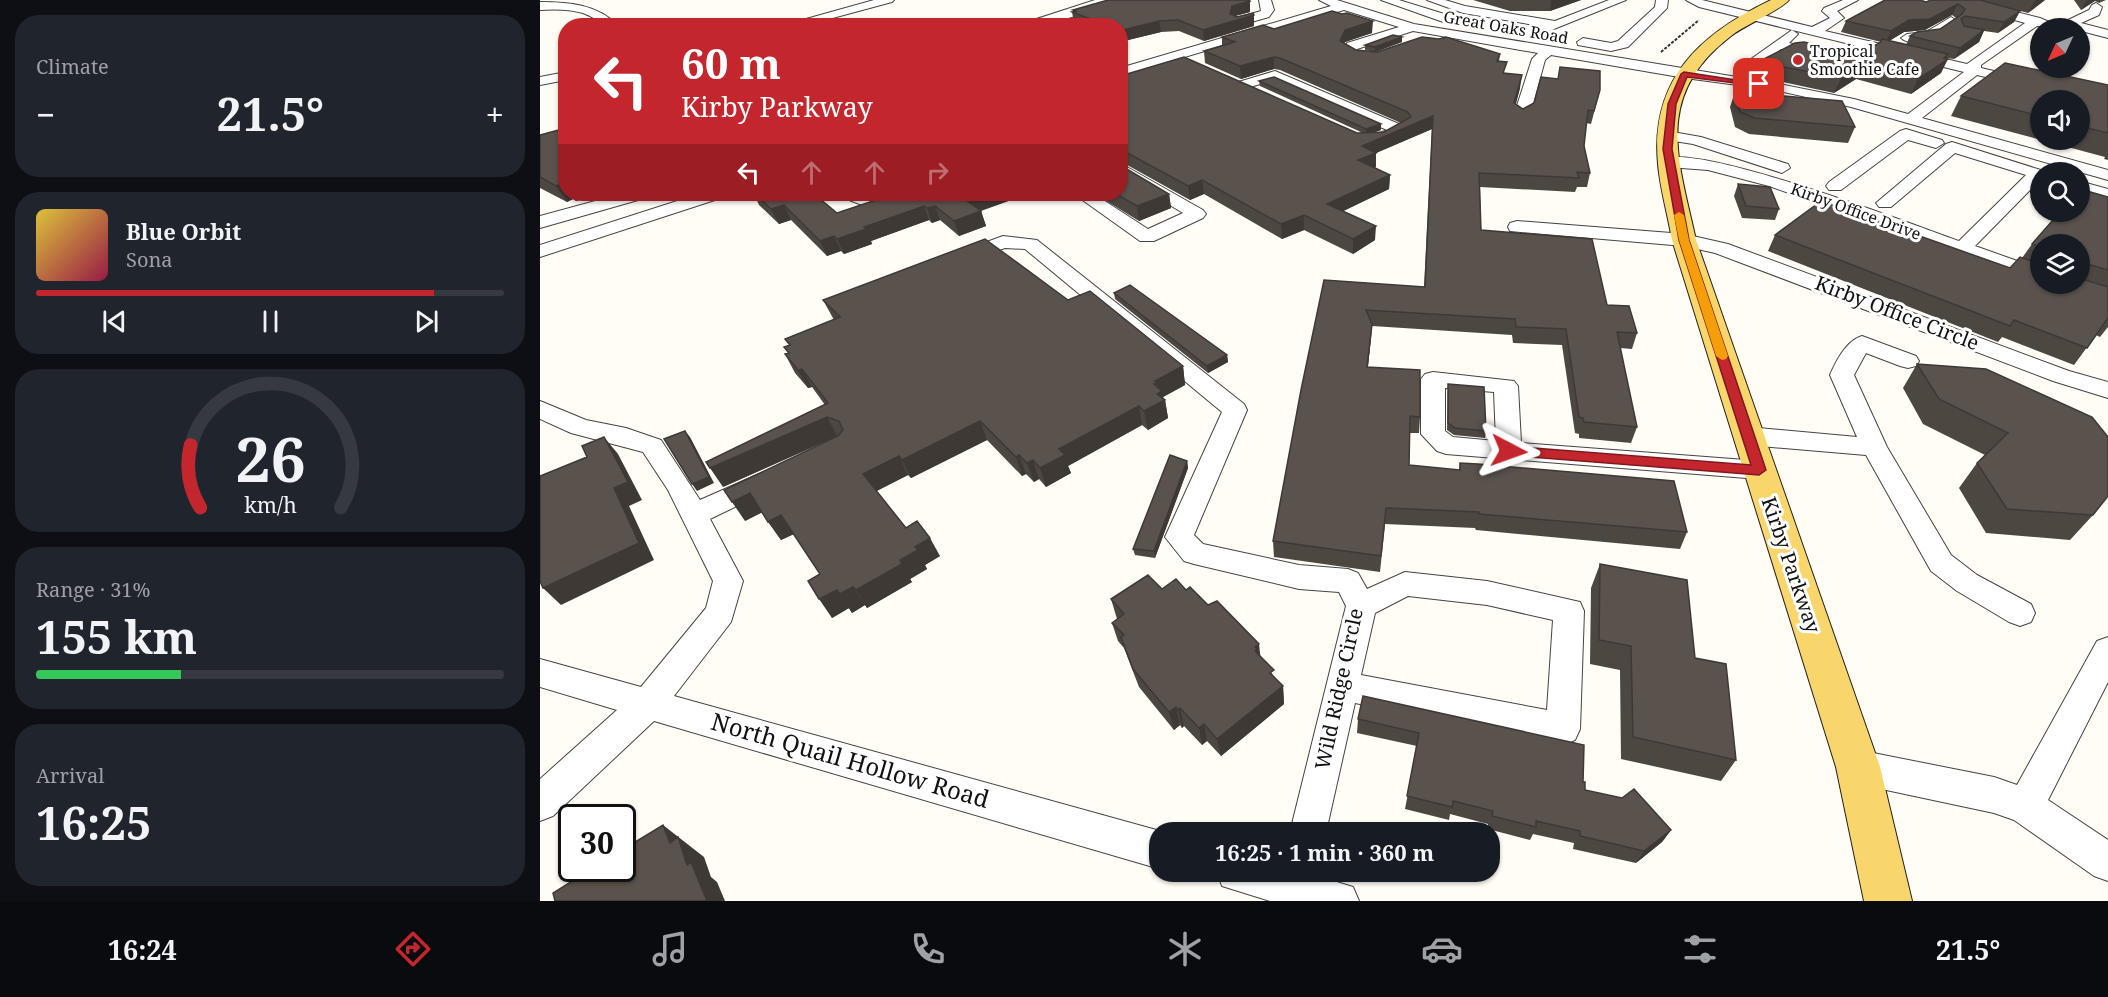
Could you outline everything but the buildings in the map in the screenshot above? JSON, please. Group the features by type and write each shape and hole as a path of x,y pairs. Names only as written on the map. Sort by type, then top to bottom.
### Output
{"main road":[{"name":"Kirby Parkway","path":"1782,0 1750,14 1726,29 1707,45 1684,74 1672,104 1668,149 1684,240 1858,766 1888,901"}],"street":[{"path":"818,18 888,0"},
{"path":"1050,18 1106,0"},
{"path":"1220,27 1265,14 1268,10 1265,0"},
{"name":"Great Oaks Road","path":"1325,0 1412,27 1546,52 1809,93 1912,118 2108,175"},
{"path":"1387,0 1443,19 1534,33 1558,33 1589,11 1620,0"},
{"path":"1433,0 1558,33 1591,38 1611,47 1623,44 1661,8 1662,0"},
{"path":"1692,0 1703,5 1750,14 2041,86"},
{"path":"1742,81 1749,67 1799,26 1838,18 1823,11 1852,0"},
{"path":"1956,0 1999,6 2034,18"},
{"path":"2080,2 2102,6"},
{"path":"540,6 586,9 605,18"},
{"path":"1128,70 1343,6"},
{"path":"1979,22 1999,6"},
{"path":"2065,18 2102,6"},
{"path":"2102,6 2090,15 2070,24 2108,36"},
{"path":"1589,11 1612,18"},
{"path":"1889,49 1908,37 1929,36 1951,21"},
{"path":"1799,26 1867,54 1860,58"},
{"path":"1392,52 1376,58 1361,57 1349,52 1352,46 1412,27"},
{"path":"1975,70 1974,64 2007,41 2030,31"},
{"path":"2090,32 2108,36"},
{"path":"1421,42 1446,33"},
{"path":"1521,47 1534,33"},
{"path":"1987,38 2007,41"},
{"path":"1778,44 1831,57"},
{"path":"1522,115 1539,59 1546,52"},
{"path":"1174,56 1193,65"},
{"path":"1912,118 1975,70"},
{"path":"1261,96 1235,84 1275,75 1400,130 1376,141 1364,142"},
{"path":"540,81 558,78"},
{"path":"1835,186 1906,134 2030,171"},
{"path":"1668,149 1718,146 1904,209"},
{"path":"1886,203 1952,147"},
{"name":"Kirby Office Drive","path":"1668,149 1708,165 1774,182 2030,272"},
{"path":"1093,201 1147,237 1197,214 1128,173"},
{"path":"1963,248 2030,182"},
{"path":"2090,189 2108,195"},
{"path":"540,222 614,201"},
{"path":"543,246 691,201"},
{"name":"Kirby Office Circle","path":"1517,227 1684,240 1721,248 1818,282 2061,376 2108,390"},
{"name":"Wild Ridge Circle","path":"939,267 1003,242 1030,244 1053,260 1235,410 1179,537 1194,553 1299,577 1348,581 1361,606 1310,822"},
{"path":"1908,361 1862,343 1847,363 1842,375 1874,447 1941,563 1967,583 2020,613"},
{"path":"1509,451 1506,386 1433,379 1433,434 1446,445 1509,451 1759,470"},
{"path":"540,409 580,427 626,437 652,446 679,486 728,581 720,613 648,704 540,803"},
{"path":"1748,436 1874,447"},
{"path":"694,515 776,476"},
{"path":"1342,686 1563,729 1569,610 1486,593 1405,585 1361,606"},
{"path":"2025,806 2108,651"},
{"name":"North Quail Hollow Road","path":"540,674 1149,847"},
{"path":"1858,766 1994,795 2025,806 2108,862"},
{"path":"1275,882 1339,901"}],"slow traffic":[{"path":"1679,215 1684,240 1722,356"}],"place":[{"name":"Tropical Smoothie Cafe","path":"1798,60"}],"route":[{"path":"1509,451 1759,470 1684,240 1667,149 1672,104 1684,74 1759,84"}]}
